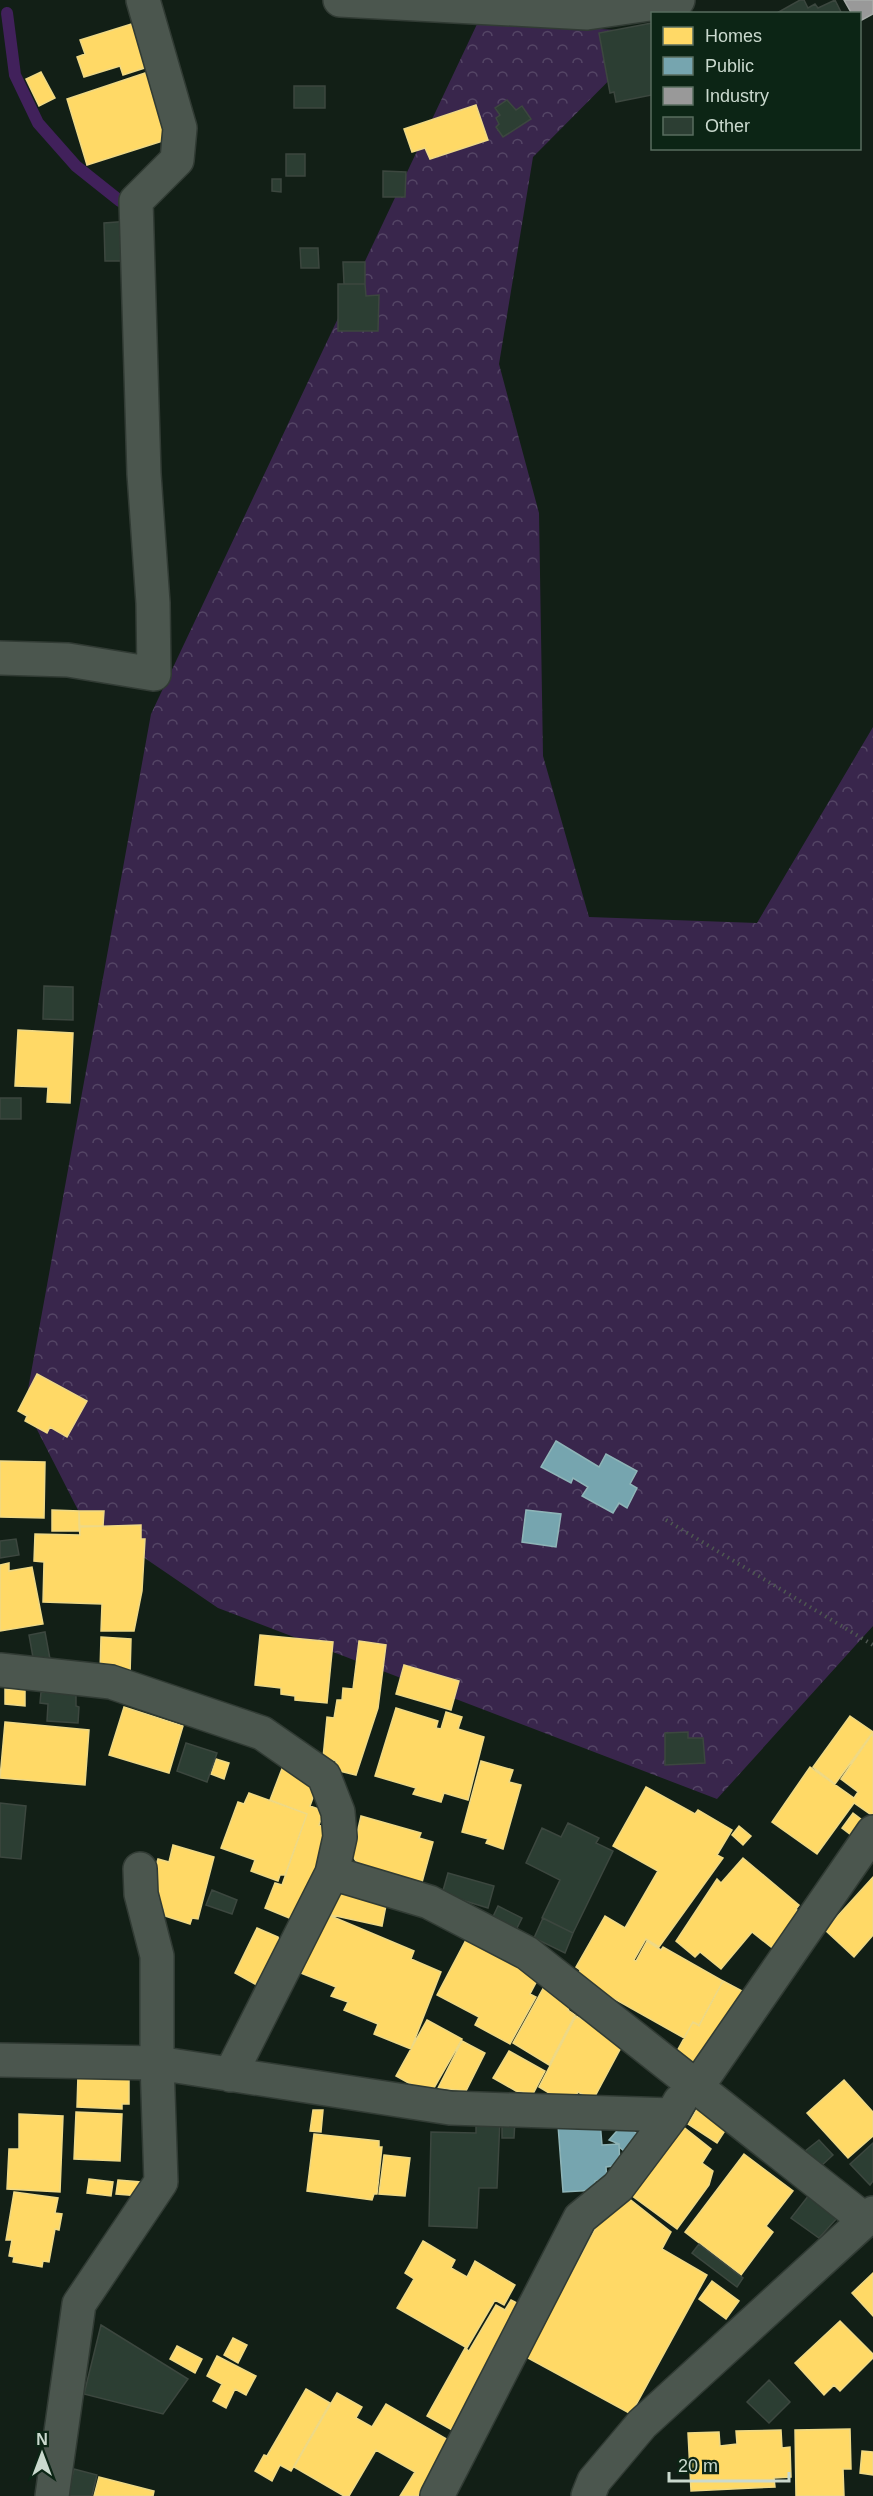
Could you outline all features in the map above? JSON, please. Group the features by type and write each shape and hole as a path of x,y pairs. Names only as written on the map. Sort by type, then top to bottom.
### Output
{"street":[{"path":"0,658 68,660 154,674 153,603 144,474 136,201 177,160 180,128 143,0"},
{"path":"340,0 397,1 587,13 678,0"},
{"path":"0,1670 111,1683 262,1734 324,1776 338,1812 340,1837 332,1873 230,2075"},
{"path":"437,2496 580,2218 618,2187 672,2115 873,1832"},
{"path":"52,2496 79,2304 161,2182 157,2063 157,1956 141,1894 140,1869"},
{"path":"332,1873 429,1902 527,1953 869,2217 642,2424 594,2481 588,2496"},
{"path":"0,2060 157,2063 450,2108 672,2115"}],"path":[{"path":"666,1520 873,1646"}],"green space":[{"path":"478,22 651,32 651,38 533,157 499,364 539,513 543,756 589,917 757,923 873,727 873,1626 717,1799 218,1608 80,1514 25,1406 151,714"}],"building: Homes":[{"path":"138,22 151,66 123,75 120,66 84,77 77,57 85,54 80,40"},
{"path":"154,70 169,139 87,165 67,99"},
{"path":"41,72 55,98 39,106 26,79"},
{"path":"476,105 488,140 430,159 425,148 412,152 404,129"},
{"path":"18,1030 73,1033 70,1103 47,1102 48,1087 15,1086"},
{"path":"37,1374 87,1401 67,1437 50,1427 47,1433 25,1421 27,1416 18,1411"},
{"path":"0,1461 45,1462 44,1518 0,1517"},
{"path":"52,1510 79,1511 80,1531 52,1531"},
{"path":"79,1511 104,1511 103,1526 79,1526"},
{"path":"141,1525 141,1539 145,1539 142,1591 134,1631 101,1631 102,1604 43,1602 44,1562 34,1561 35,1534 80,1535 79,1527"},
{"path":"9,1563 9,1571 32,1567 43,1624 0,1631 0,1565"},
{"path":"260,1635 333,1642 327,1703 295,1700 295,1696 281,1694 281,1688 255,1685"},
{"path":"101,1637 131,1639 130,1675 100,1672"},
{"path":"359,1641 386,1645 378,1708 356,1775 335,1770 336,1761 323,1758 327,1717 334,1718 337,1700 342,1700 343,1688 353,1689"},
{"path":"404,1665 459,1681 451,1710 396,1694"},
{"path":"5,1689 25,1690 25,1706 5,1704"},
{"path":"124,1707 183,1726 169,1773 109,1755"},
{"path":"396,1708 438,1721 436,1728 441,1729 446,1712 462,1717 458,1729 484,1737 468,1800 444,1793 441,1802 413,1794 416,1788 375,1776"},
{"path":"850,1716 873,1732 835,1784 813,1767"},
{"path":"5,1722 89,1730 85,1785 0,1778"},
{"path":"873,1733 873,1816 854,1803 817,1854 772,1822 810,1767 854,1798 858,1792 841,1779"},
{"path":"216,1759 229,1763 224,1779 211,1774"},
{"path":"481,1761 513,1770 509,1782 521,1785 503,1849 486,1843 488,1839 462,1832"},
{"path":"283,1766 303,1775 315,1792 310,1806 324,1811 319,1825 327,1828 327,1843 299,1922 265,1908 275,1883 282,1885 307,1814 270,1800"},
{"path":"646,1787 695,1814 698,1810 732,1830 717,1855 723,1858 659,1947 646,1939 634,1960 636,1961 647,1941 661,1950 663,1947 723,1981 699,2025 693,2022 684,2038 613,1998 611,2002 578,1975 580,1970 576,1967 605,1916 625,1928 658,1871 613,1846"},
{"path":"249,1793 307,1814 285,1875 280,1875 278,1881 251,1871 255,1860 221,1848 238,1802 244,1804"},
{"path":"853,1813 862,1820 851,1835 842,1828"},
{"path":"361,1816 421,1833 419,1838 433,1842 421,1886 362,1870 352,1855"},
{"path":"739,1826 751,1836 743,1845 732,1835"},
{"path":"173,1845 214,1857 198,1919 192,1918 190,1924 162,1915 164,1909 152,1905 149,1889 158,1859 169,1862"},
{"path":"743,1858 799,1905 796,1909 803,1916 776,1951 752,1932 721,1969 700,1952 695,1957 676,1941 717,1879 721,1883"},
{"path":"873,1877 873,1935 854,1957 825,1930"},
{"path":"335,1889 387,1900 382,1926 331,1915"},
{"path":"326,1914 414,1951 411,1959 441,1972 411,2049 374,2034 378,2024 344,2010 348,2002 331,1996 336,1987 301,1973"},
{"path":"257,1928 278,1937 281,1947 262,1988 235,1973"},
{"path":"468,1936 540,1975 530,1994 536,1997 510,2044 475,2025 479,2017 437,1995"},
{"path":"723,1981 744,1992 695,2064 676,2053 693,2022 699,2026"},
{"path":"545,1985 574,2001 568,2010 575,2015 549,2065 513,2043"},
{"path":"576,2016 624,2042 593,2100 578,2092 575,2097 554,2096 539,2087"},
{"path":"427,2020 462,2039 430,2095 396,2076"},
{"path":"462,2041 485,2053 466,2091 438,2088"},
{"path":"509,2051 545,2071 533,2094 516,2091 493,2078"},
{"path":"78,2075 129,2077 129,2104 122,2104 122,2109 77,2107"},
{"path":"844,2080 873,2112 873,2136 848,2158 807,2113"},
{"path":"698,2107 728,2126 717,2143 688,2124"},
{"path":"313,2110 323,2110 321,2132 310,2131"},
{"path":"76,2112 122,2114 120,2161 74,2159"},
{"path":"19,2114 63,2116 60,2192 7,2189 9,2149 19,2149"},
{"path":"681,2125 711,2149 702,2163 713,2171 709,2185 677,2229 631,2195"},
{"path":"314,2134 379,2141 379,2147 382,2147 377,2194 374,2194 372,2200 307,2191"},
{"path":"744,2154 793,2191 766,2226 773,2232 741,2275 685,2232"},
{"path":"384,2155 410,2158 405,2196 379,2194"},
{"path":"89,2179 113,2182 111,2196 87,2193"},
{"path":"118,2180 141,2182 140,2196 116,2194"},
{"path":"14,2192 58,2198 55,2213 62,2214 59,2230 55,2229 49,2262 43,2261 42,2267 13,2262 14,2257 9,2256 12,2240 6,2240"},
{"path":"622,2193 671,2232 662,2249 707,2275 631,2414 526,2357 602,2216"},
{"path":"423,2241 455,2260 451,2268 467,2277 475,2261 515,2285 504,2305 495,2300 467,2348 397,2308 414,2279 405,2273"},
{"path":"873,2273 873,2316 852,2293"},
{"path":"712,2281 739,2301 726,2319 699,2299"},
{"path":"511,2300 519,2304 452,2430 427,2416 465,2348 469,2351 496,2305 505,2310"},
{"path":"840,2321 873,2354 873,2358 840,2391 834,2385 824,2395 795,2363"},
{"path":"233,2338 247,2345 238,2363 224,2355"},
{"path":"177,2346 202,2359 195,2373 170,2359"},
{"path":"217,2356 256,2376 246,2395 235,2389 226,2408 213,2401 222,2384 207,2376"},
{"path":"306,2389 330,2403 291,2471 280,2465 272,2481 255,2471 264,2455 267,2456"},
{"path":"337,2393 362,2407 356,2418 372,2427 386,2404 450,2441 418,2496 400,2496 415,2472 376,2450 349,2496 344,2496 294,2467"},
{"path":"850,2429 851,2469 843,2469 844,2496 796,2496 795,2430"},
{"path":"781,2430 782,2448 790,2447 791,2477 774,2478 775,2487 691,2491 688,2433 719,2432 720,2446 737,2444 736,2431"},
{"path":"862,2451 873,2452 873,2475 860,2473"},
{"path":"99,2477 154,2491 153,2496 94,2496"}],"building: Public":[{"path":"556,1441 599,1467 606,1454 637,1471 630,1484 637,1488 627,1508 619,1503 613,1513 582,1496 588,1487 573,1478 571,1483 541,1467"},
{"path":"526,1510 561,1514 556,1547 522,1542"},
{"path":"600,2121 602,2145 619,2144 620,2165 606,2167 607,2179 595,2181 596,2190 563,2192 558,2125"},
{"path":"623,2124 642,2137 629,2155 619,2147 619,2144 609,2140"}],"building: Industry":[{"path":"844,0 873,0 873,14 861,20 861,12 851,12"}],"building: Other":[{"path":"800,0 804,0 808,8 815,4 818,8 835,0 841,12 779,12"},
{"path":"651,23 651,95 616,102 614,92 610,93 599,33"},
{"path":"294,86 325,86 325,108 294,108"},
{"path":"507,100 516,110 522,106 531,119 503,137 496,127 499,124 496,118 500,115 495,108"},
{"path":"286,154 305,154 305,176 286,176"},
{"path":"383,171 406,172 405,197 383,197"},
{"path":"272,179 281,179 281,192 272,191"},
{"path":"130,221 131,261 105,261 104,223"},
{"path":"300,248 318,248 319,268 301,268"},
{"path":"343,262 365,262 365,284 344,284"},
{"path":"338,284 365,284 366,296 379,295 378,331 338,331"},
{"path":"44,986 73,987 73,1020 43,1019"},
{"path":"0,1098 21,1098 21,1119 0,1119"},
{"path":"16,1539 19,1555 0,1558 0,1541"},
{"path":"45,1632 50,1659 34,1663 29,1635"},
{"path":"41,1692 76,1694 76,1706 79,1707 78,1723 47,1721 48,1704 40,1703"},
{"path":"688,1732 688,1738 703,1738 705,1763 665,1765 665,1733"},
{"path":"186,1743 217,1753 207,1782 177,1771"},
{"path":"0,1803 26,1806 21,1859 0,1857"},
{"path":"568,1823 599,1838 596,1843 613,1851 573,1933 542,1918 560,1880 526,1863 542,1828 561,1837"},
{"path":"448,1873 494,1886 488,1908 442,1894"},
{"path":"212,1890 237,1900 232,1914 206,1905"},
{"path":"498,1906 522,1918 515,1932 491,1921"},
{"path":"543,1918 573,1933 565,1953 534,1938"},
{"path":"476,2118 500,2119 497,2188 479,2188 477,2228 429,2226 431,2132 476,2133"},
{"path":"502,2120 515,2120 514,2138 502,2138"},
{"path":"819,2140 833,2155 820,2167 805,2151"},
{"path":"873,2143 873,2181 870,2185 850,2164"},
{"path":"809,2195 839,2216 819,2238 791,2218"},
{"path":"699,2244 743,2278 737,2287 692,2253"},
{"path":"101,2325 188,2379 163,2414 84,2394"},
{"path":"769,2380 790,2402 769,2423 747,2402"},
{"path":"74,2469 97,2475 92,2496 67,2496"}],"waterway":[{"path":"7,13 15,75 38,123 76,166 120,201"}]}
